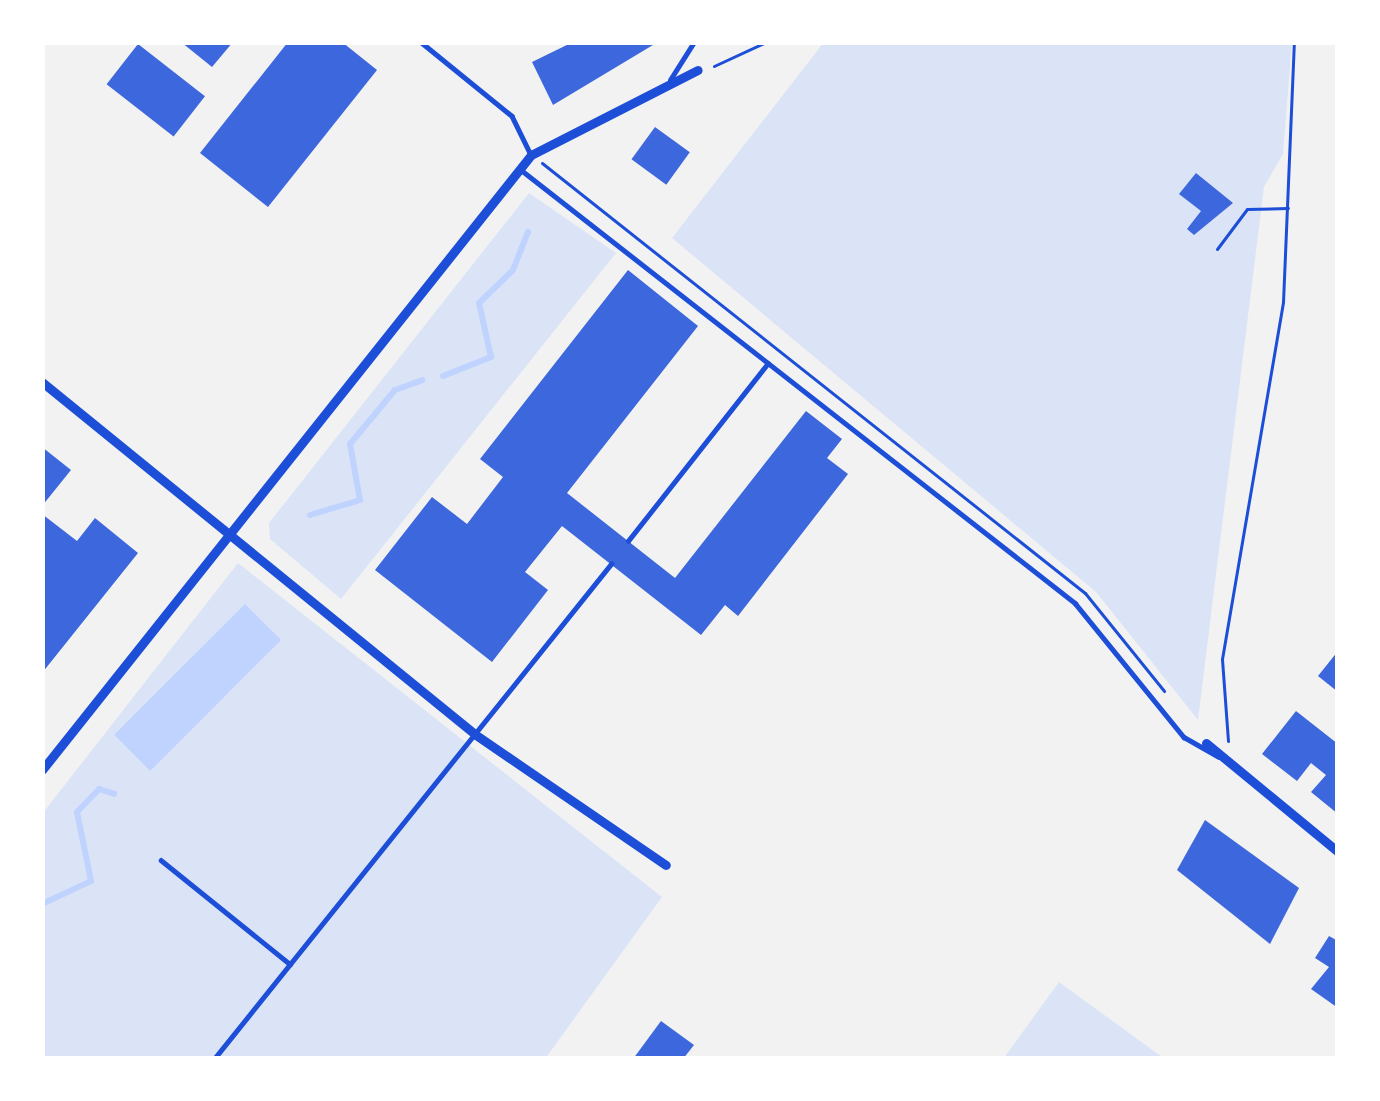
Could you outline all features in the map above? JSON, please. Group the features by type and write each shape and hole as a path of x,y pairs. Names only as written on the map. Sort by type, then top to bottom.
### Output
{"street":[{"path":"42,770 531,155 670,80 698,70"},
{"path":"42,382 476,735 666,865"},
{"path":"1206,743 1338,853"}],"lane":[{"path":"421,42 512,116 531,155"},
{"path":"670,80 694,42"},
{"path":"520,169 1076,603 1184,737 1221,757"},
{"path":"628,541 768,363"},
{"path":"214,1059 611,564"},
{"path":"161,860 290,964"}],"path":[{"path":"698,70 766,42"},
{"path":"1236,769 1222,659 1289,208 1294,42"},
{"path":"1217,249 1247,209 1289,208"}],"shaded area":[{"path":"824,42 1292,42 1283,154 1264,187 1198,720 1096,592 672,238"},
{"path":"529,193 616,253 341,599 270,539 269,523"},
{"path":"238,563 662,897 545,1059 42,1059 42,814"},
{"path":"1059,982 1165,1059 1003,1059"}],"water":[{"path":"245,604 281,640 150,771 114,735"}],"building":[{"path":"181,42 233,42 212,67"},
{"path":"288,42 342,42 377,70 268,207 200,153"},
{"path":"573,42 658,42 553,105 532,62"},
{"path":"138,44 205,96 174,137 107,84"},
{"path":"655,127 690,152 666,185 631,159"},
{"path":"1196,173 1233,203 1194,235 1187,229 1201,211 1179,194"},
{"path":"628,270 698,326 567,493 675,578 806,411 842,439 827,458 848,474 738,616 725,605 701,635 562,526 525,572 548,590 492,662 375,570 432,497 467,524 503,477 480,459"},
{"path":"42,447 71,470 42,506"},
{"path":"42,514 77,541 95,518 138,553 42,673"},
{"path":"1338,651 1338,692 1318,676"},
{"path":"1296,711 1338,744 1338,814 1311,792 1326,775 1311,763 1297,781 1262,754"},
{"path":"1205,820 1299,888 1270,944 1177,870"},
{"path":"1329,936 1338,941 1338,1008 1311,989 1329,967 1315,958"},
{"path":"661,1021 694,1045 683,1059 633,1059"}],"waterway":[{"path":"443,376 491,357 479,303 513,270 528,232"},
{"path":"310,515 360,500 350,444 395,390 422,380"},
{"path":"42,904 91,881 77,812 99,789 114,794"}]}
